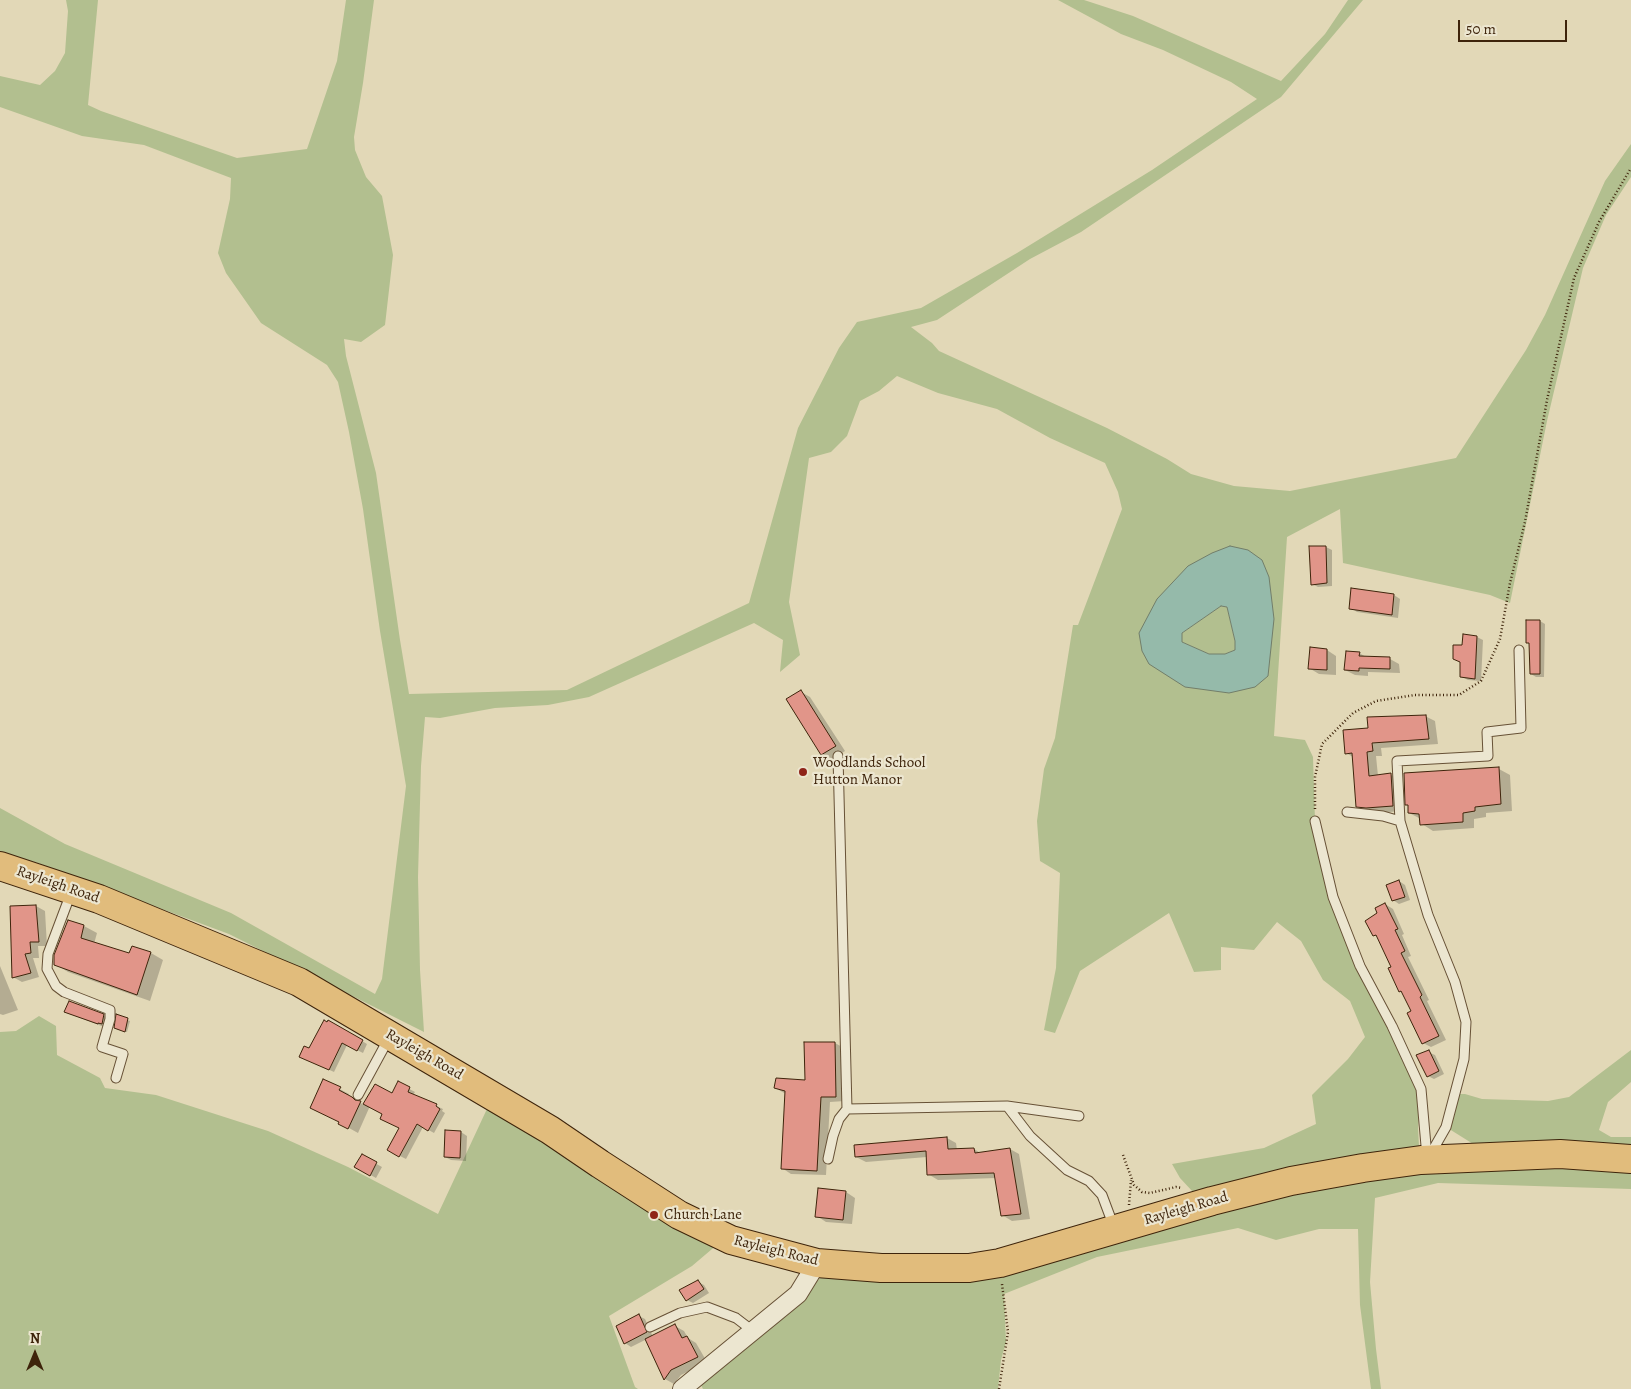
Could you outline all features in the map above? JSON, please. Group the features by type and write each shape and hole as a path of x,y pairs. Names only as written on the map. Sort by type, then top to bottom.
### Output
{"main road":[{"name":"Rayleigh Road","path":"0,866 99,899 299,982 550,1130 679,1215 731,1240 817,1263 881,1268 968,1268 1000,1263 1122,1220 1212,1201 1291,1181 1363,1168 1428,1160 1560,1154 1631,1159"}],"street":[{"path":"682,1389 798,1294 817,1263"}],"lane":[{"path":"1428,1160 1446,1127 1464,1059 1466,1022 1456,982 1428,915 1400,821 1397,761 1488,756 1487,732 1521,728 1519,650"},
{"path":"828,1158 838,1119 847,1109 838,756"},
{"path":"1347,812 1384,816 1400,821"},
{"path":"1316,821 1333,896 1356,957 1392,1026 1421,1089 1428,1160"},
{"path":"72,890 48,954 48,969 56,986 64,992 110,1010 110,1019 102,1047 123,1054 116,1078"},
{"path":"358,1095 390,1036"},
{"path":"847,1109 1007,1106 1079,1116"},
{"path":"1007,1106 1030,1136 1067,1170 1089,1181 1122,1220"},
{"path":"650,1327 680,1313 707,1307 736,1318 754,1331"}],"path":[{"path":"1316,821 1315,777 1322,744 1353,713 1376,701 1415,695 1459,695 1481,681 1500,639 1510,583 1525,522 1547,400 1574,278 1599,222 1631,168"},
{"path":"1122,1220 1132,1186 1131,1176 1123,1155"},
{"path":"999,1389 1008,1332 1000,1263"}],"shaded area":[{"path":"66,0 98,0 88,105 237,158 307,149 337,61 346,0 374,0 354,137 355,150 366,177 382,196 393,255 385,325 361,342 344,339 346,356 376,473 409,694 567,690 749,603 798,428 839,348 857,322 921,308 1017,253 1152,170 1257,99 1231,82 1163,50 1121,34 1058,0 1084,0 1133,16 1281,81 1325,34 1348,0 1363,0 1281,97 1081,232 1030,259 937,320 911,327 932,343 939,351 1107,428 1167,459 1191,474 1234,486 1290,491 1456,458 1526,350 1545,315 1605,181 1631,144 1631,177 1606,215 1583,268 1547,421 1510,603 1490,595 1343,563 1340,509 1287,537 1274,736 1305,740 1313,757 1315,821 1333,897 1421,1089 1418,1128 1419,1146 1314,1162 1193,1192 1180,1178 1172,1164 1264,1148 1316,1124 1312,1095 1348,1059 1365,1037 1350,1001 1323,980 1301,941 1277,922 1254,950 1221,947 1221,970 1194,972 1169,913 1080,971 1055,1033 1044,1030 1056,968 1060,873 1040,861 1037,821 1044,769 1055,738 1073,625 1078,625 1122,509 1118,492 1105,463 1050,438 997,409 938,393 897,376 879,391 860,401 847,436 831,452 809,458 789,602 800,655 780,672 783,640 754,623 589,697 548,705 495,708 440,718 425,717 421,766 418,877 420,970 424,1032 229,934 38,863 0,852 0,808 65,844 231,913 375,994 382,979 406,786 380,631 363,509 338,382 327,365 261,323 226,273 218,253 230,199 231,178 144,145 82,136 0,107 0,76 40,85 55,71 65,53 68,11","holes":["1269,577 1268,676 1142,651"]},
{"path":"1230,546 1248,550 1262,560 1269,577 1274,619 1268,676 1255,687 1229,693 1185,687 1149,664 1142,651 1139,633 1157,599 1188,566","holes":["1221,606 1227,607 1235,641 1235,650 1225,654 1209,654 1182,642 1182,633"]},
{"path":"1221,606 1227,607 1235,641 1235,650 1225,654 1209,654 1182,642 1182,633"},
{"path":"39,1016 56,1026 57,1055 100,1078 105,1088 156,1095 268,1131 348,1167 438,1214 493,1096 725,1238 692,1266 609,1316 635,1387 638,1389 0,1389 0,1032 16,1031"},
{"path":"1631,1050 1631,1082 1608,1102 1599,1130 1611,1137 1631,1137 1631,1153 1478,1147 1446,1127 1454,1094 1465,1094 1482,1099 1548,1101 1569,1097"},
{"path":"1631,1159 1631,1189 1438,1183 1375,1198 1370,1282 1381,1389 1371,1389 1360,1305 1358,1229 1319,1229 1276,1240 1238,1228 1097,1257 1004,1294 1006,1342 1001,1360 998,1389 703,1389 697,1377 797,1294 828,1273 969,1268 1291,1181"}],"building":[{"path":"1309,546 1326,546 1327,583 1311,585"},
{"path":"1351,588 1394,594 1392,615 1349,609"},
{"path":"1526,620 1540,620 1540,674 1530,674 1529,643 1526,643"},
{"path":"1463,634 1477,636 1475,679 1460,677 1460,662 1453,659 1453,645 1462,645"},
{"path":"1310,647 1327,649 1327,670 1308,669"},
{"path":"1346,651 1360,652 1359,656 1390,657 1390,669 1359,668 1359,671 1344,670"},
{"path":"801,690 836,746 821,755 786,699"},
{"path":"1426,715 1429,739 1372,743 1373,751 1367,752 1369,776 1391,773 1393,806 1356,807 1352,753 1345,754 1343,730 1368,728 1367,717"},
{"path":"1499,767 1501,804 1475,807 1475,811 1463,813 1463,822 1420,825 1419,814 1408,813 1408,805 1405,805 1404,773"},
{"path":"1399,880 1405,897 1392,901 1386,885"},
{"path":"1385,903 1398,929 1395,930 1405,951 1401,953 1422,995 1420,997 1439,1036 1422,1044 1407,1013 1411,1011 1401,991 1399,992 1388,968 1391,967 1376,935 1373,936 1365,921 1377,913 1375,908"},
{"path":"36,905 39,942 30,942 31,953 25,954 31,973 12,978 10,906"},
{"path":"68,920 84,925 81,938 129,953 132,946 151,952 137,995 54,965 54,955"},
{"path":"69,1001 104,1014 102,1024 64,1012"},
{"path":"116,1014 128,1018 125,1032 114,1028"},
{"path":"324,1020 327,1022 328,1020 363,1040 357,1051 342,1043 329,1070 299,1057 304,1046 309,1048"},
{"path":"804,1042 835,1042 836,1097 821,1097 817,1171 781,1169 785,1091 774,1088 776,1078 805,1080"},
{"path":"1429,1050 1439,1071 1427,1077 1416,1055"},
{"path":"323,1079 341,1087 339,1090 355,1100 361,1101 348,1129 338,1124 339,1122 310,1108"},
{"path":"398,1081 410,1087 408,1092 437,1104 436,1106 440,1109 428,1131 417,1124 399,1157 387,1150 399,1128 380,1119 382,1114 363,1104 375,1084 392,1093"},
{"path":"445,1130 461,1131 460,1158 444,1157"},
{"path":"947,1137 948,1149 974,1148 975,1153 1010,1148 1021,1214 1001,1216 994,1173 927,1175 926,1151 855,1157 854,1145"},
{"path":"362,1154 377,1162 370,1176 354,1167"},
{"path":"818,1188 846,1191 843,1220 815,1217"},
{"path":"698,1280 704,1289 686,1301 679,1290"},
{"path":"639,1314 647,1332 624,1344 616,1326"},
{"path":"675,1324 682,1338 687,1336 698,1357 671,1370 664,1380 645,1339"}],"place":[{"name":"Woodlands School Hutton Manor","path":"803,772"},
{"name":"Church Lane","path":"654,1215"}]}
